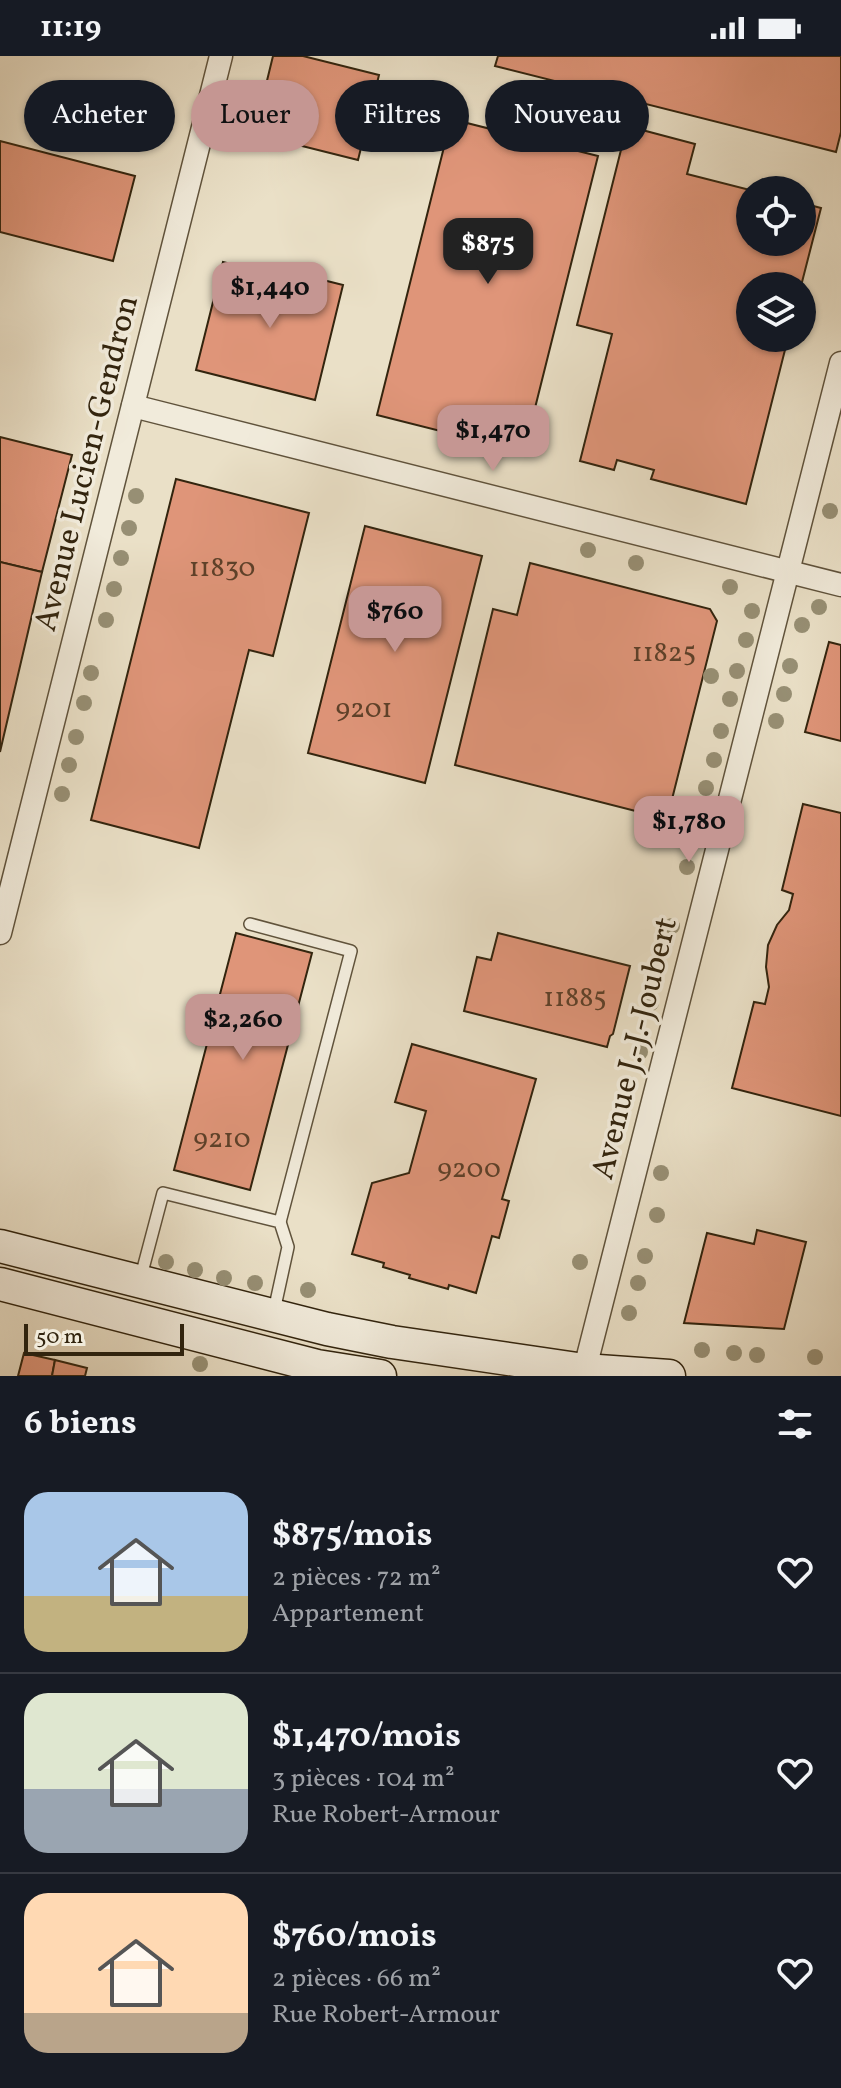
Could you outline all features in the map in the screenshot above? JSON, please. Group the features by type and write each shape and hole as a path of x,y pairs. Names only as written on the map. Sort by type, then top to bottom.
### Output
{"street":[{"name":"Avenue Lucien-Gendron","path":"0,933 221,56"},
{"name":"Avenue J.-J.-Joubert","path":"584,1373 841,363"},
{"path":"133,406 841,585"},
{"path":"0,1246 327,1329 392,1342 584,1373 669,1376"},
{"path":"0,1284 317,1371 380,1376"},
{"path":"317,1371 327,1329"}],"lane":[{"path":"250,924 351,951 280,1222 288,1247 273,1315"},
{"path":"140,1282 163,1193 280,1222"}],"building":[{"path":"273,56 303,56 379,75 378,80 335,80 335,152 360,152 358,160 319,150 319,80 267,80"},
{"path":"498,56 841,56 841,132 836,152 649,105 649,80 551,80 495,66"},
{"path":"469,124 485,128 485,152 582,152 598,156 524,452 377,415 443,152 469,152"},
{"path":"649,132 695,144 687,174 736,186 736,256 809,256 805,272 736,272 736,352 784,352 746,504 651,479 654,470 617,460 614,470 580,461 612,334 577,325 620,152 649,152"},
{"path":"0,141 24,147 24,152 42,152 135,176 113,261 0,232"},
{"path":"816,207 821,208 816,228"},
{"path":"223,262 293,280 295,273 343,285 315,400 196,370"},
{"path":"0,437 72,455 42,572 0,562"},
{"path":"176,479 309,513 273,656 249,650 199,848 91,820"},
{"path":"365,526 482,556 425,783 308,753"},
{"path":"0,562 42,572 0,752"},
{"path":"530,563 710,609 717,621 667,819 455,765 493,609 517,615"},
{"path":"829,642 841,645 841,741 805,732"},
{"path":"803,804 841,813 841,1116 732,1088 754,1002 765,1004 769,987 766,967 768,945 777,925 789,910 793,894 782,890"},
{"path":"236,933 312,953 250,1190 174,1170"},
{"path":"498,933 630,966 607,1047 464,1011 477,957 491,960"},
{"path":"412,1044 536,1079 502,1199 509,1201 499,1238 492,1236 476,1293 409,1278 410,1275 383,1267 384,1263 352,1254 372,1183 409,1173 426,1111 395,1102"},
{"path":"757,1230 806,1242 784,1329 684,1323 707,1233 754,1244"},
{"path":"24,1353 55,1360 52,1376 18,1376"},
{"path":"55,1360 87,1368 85,1376 52,1376"}]}
